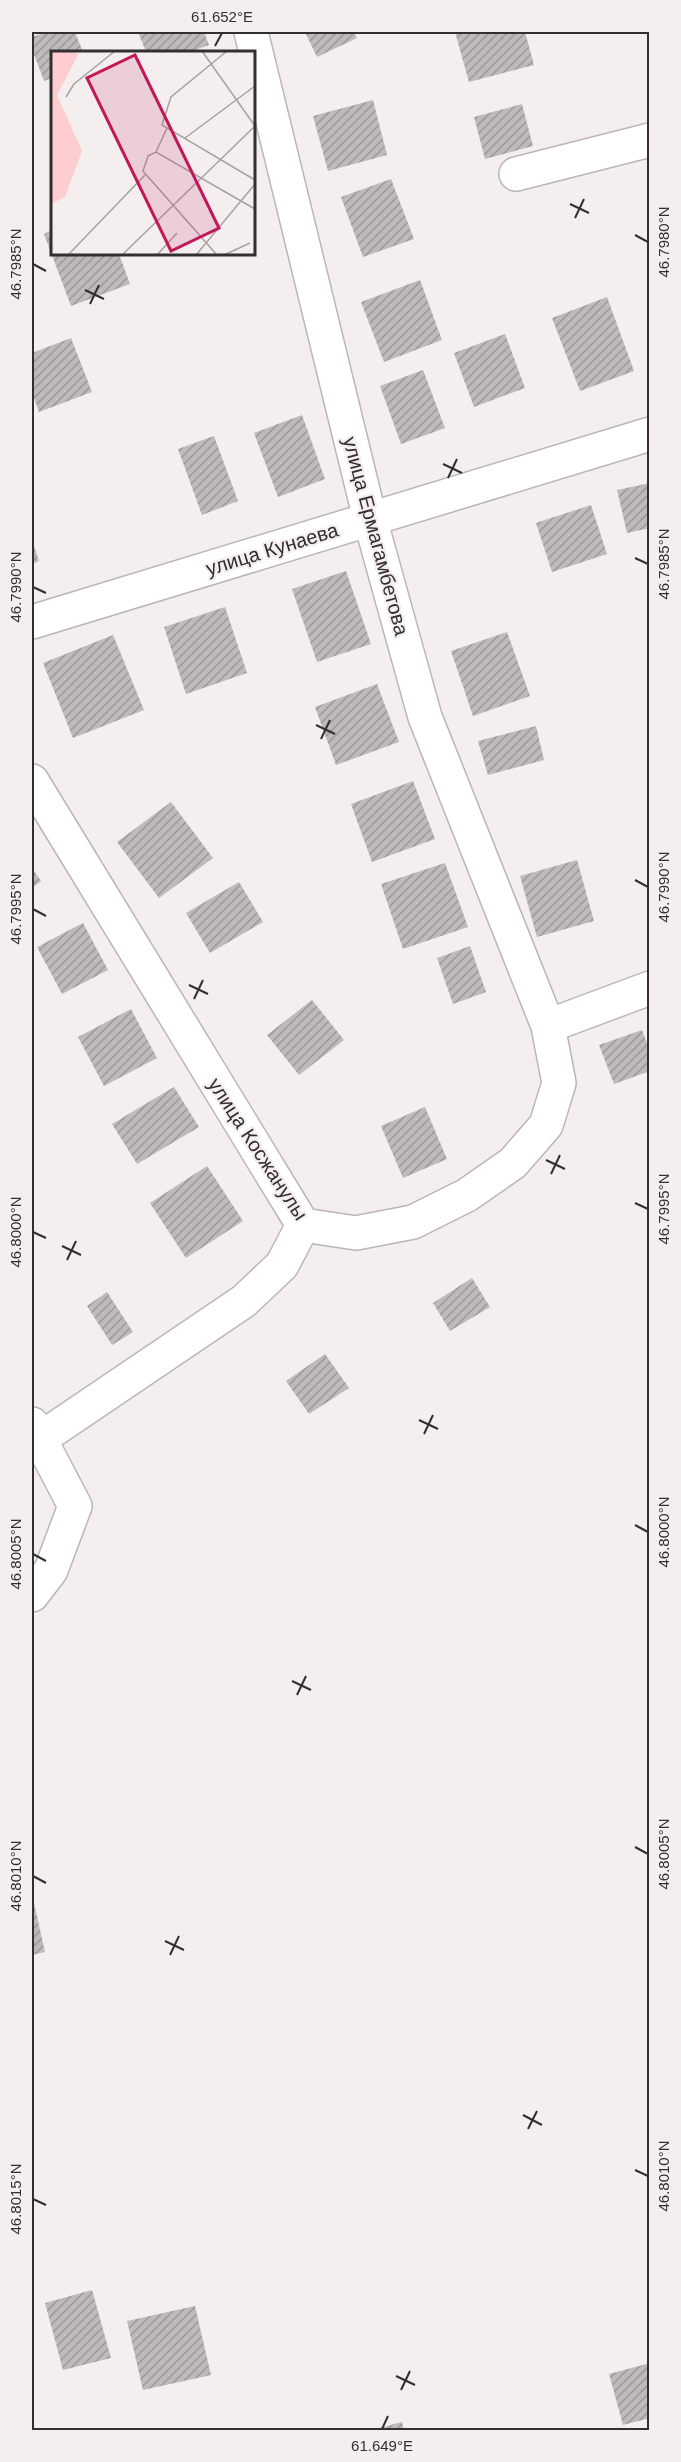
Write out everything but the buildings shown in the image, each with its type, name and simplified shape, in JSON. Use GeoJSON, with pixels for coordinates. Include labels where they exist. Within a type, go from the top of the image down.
{"type":"FeatureCollection","features":[{"type":"Feature","properties":{"kind":"street","name":"улица Ермагамбетова"},"geometry":{"type":"LineString","coordinates":[[251,32],[370,519],[424,717],[548,1026]]}},
{"type":"Feature","properties":{"kind":"street"},"geometry":{"type":"LineString","coordinates":[[516,174],[650,140]]}},
{"type":"Feature","properties":{"kind":"street","name":"улица Кунаева"},"geometry":{"type":"LineString","coordinates":[[32,622],[650,434]]}},
{"type":"Feature","properties":{"kind":"street","name":"улица Косжанулы"},"geometry":{"type":"LineString","coordinates":[[32,781],[303,1225],[356,1233],[413,1222],[467,1195],[513,1163],[546,1125],[559,1083],[548,1026]]}},
{"type":"Feature","properties":{"kind":"street"},"geometry":{"type":"LineString","coordinates":[[548,1026],[650,988]]}},
{"type":"Feature","properties":{"kind":"street"},"geometry":{"type":"LineString","coordinates":[[41,1582],[75,1506],[36,1432],[244,1301],[282,1265],[303,1225]]}}]}
